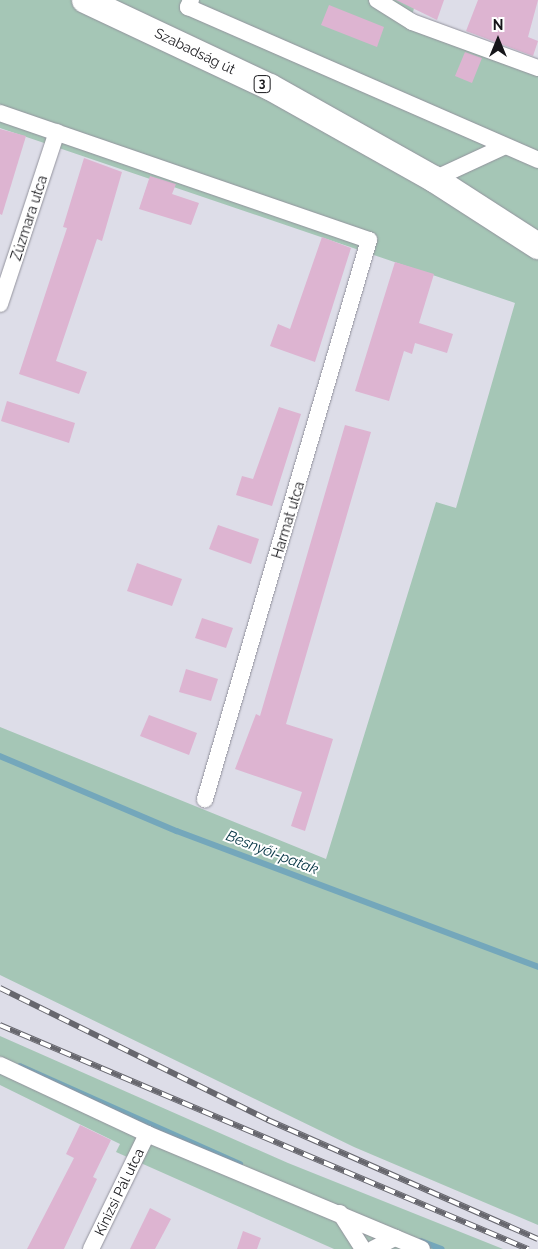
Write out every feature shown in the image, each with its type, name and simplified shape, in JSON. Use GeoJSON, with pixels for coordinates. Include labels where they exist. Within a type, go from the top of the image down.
{"type":"FeatureCollection","features":[{"type":"Feature","properties":{"kind":"main road","name":"Szabadság út"},"geometry":{"type":"LineString","coordinates":[[85,0],[270,88],[434,180],[538,246]]}},
{"type":"Feature","properties":{"kind":"street"},"geometry":{"type":"LineString","coordinates":[[377,0],[412,22],[538,68]]}},
{"type":"Feature","properties":{"kind":"street"},"geometry":{"type":"LineString","coordinates":[[189,4],[538,160]]}},
{"type":"Feature","properties":{"kind":"street"},"geometry":{"type":"LineString","coordinates":[[0,113],[57,132]]}},
{"type":"Feature","properties":{"kind":"street","name":"Harmat utca"},"geometry":{"type":"LineString","coordinates":[[57,132],[369,240],[205,799]]}},
{"type":"Feature","properties":{"kind":"street","name":"Zúzmara utca"},"geometry":{"type":"LineString","coordinates":[[0,304],[57,132]]}},
{"type":"Feature","properties":{"kind":"street"},"geometry":{"type":"LineString","coordinates":[[434,180],[505,146]]}},
{"type":"Feature","properties":{"kind":"street"},"geometry":{"type":"LineString","coordinates":[[0,1065],[147,1134],[340,1213],[422,1249]]}},
{"type":"Feature","properties":{"kind":"street","name":"Kinizsi Pál utca"},"geometry":{"type":"LineString","coordinates":[[91,1249],[147,1134]]}},
{"type":"Feature","properties":{"kind":"street"},"geometry":{"type":"LineString","coordinates":[[340,1213],[363,1249]]}},
{"type":"Feature","properties":{"kind":"street"},"geometry":{"type":"LineString","coordinates":[[373,1249],[395,1238]]}},
{"type":"Feature","properties":{"kind":"green space"},"geometry":{"type":"Polygon","coordinates":[[[0,0],[416,0],[412,16],[538,61],[538,1225],[354,1147],[0,975],[0,727],[326,859],[436,502],[456,508],[515,303],[0,128],[0,0]]]}},
{"type":"Feature","properties":{"kind":"green space"},"geometry":{"type":"Polygon","coordinates":[[[0,1036],[288,1163],[503,1249],[334,1249],[116,1152],[120,1144],[0,1085],[0,1036]]]}},
{"type":"Feature","properties":{"kind":"building"},"geometry":{"type":"Polygon","coordinates":[[[396,0],[444,0],[437,20],[396,0]]]}},
{"type":"Feature","properties":{"kind":"building"},"geometry":{"type":"Polygon","coordinates":[[[478,0],[538,0],[528,37],[538,41],[533,56],[466,31],[478,0]]]}},
{"type":"Feature","properties":{"kind":"building"},"geometry":{"type":"Polygon","coordinates":[[[329,5],[384,27],[377,47],[321,25],[329,5]]]}},
{"type":"Feature","properties":{"kind":"building"},"geometry":{"type":"Polygon","coordinates":[[[465,52],[482,58],[472,83],[455,76],[465,52]]]}},
{"type":"Feature","properties":{"kind":"building"},"geometry":{"type":"Polygon","coordinates":[[[0,129],[26,136],[2,215],[0,214],[0,129]]]}},
{"type":"Feature","properties":{"kind":"building"},"geometry":{"type":"Polygon","coordinates":[[[84,158],[122,172],[102,241],[97,239],[56,361],[87,372],[79,394],[19,374],[67,228],[63,227],[84,158]]]}},
{"type":"Feature","properties":{"kind":"building"},"geometry":{"type":"Polygon","coordinates":[[[150,176],[176,184],[172,194],[199,203],[191,225],[139,209],[150,176]]]}},
{"type":"Feature","properties":{"kind":"building"},"geometry":{"type":"Polygon","coordinates":[[[322,237],[351,248],[315,362],[270,346],[278,324],[290,329],[322,237]]]}},
{"type":"Feature","properties":{"kind":"building"},"geometry":{"type":"Polygon","coordinates":[[[395,262],[434,274],[419,323],[453,334],[447,353],[415,343],[412,354],[404,351],[389,401],[355,391],[395,262]]]}},
{"type":"Feature","properties":{"kind":"building"},"geometry":{"type":"Polygon","coordinates":[[[7,401],[75,423],[69,443],[1,421],[7,401]]]}},
{"type":"Feature","properties":{"kind":"building"},"geometry":{"type":"Polygon","coordinates":[[[279,407],[301,414],[272,506],[236,495],[242,476],[253,479],[279,407]]]}},
{"type":"Feature","properties":{"kind":"building"},"geometry":{"type":"Polygon","coordinates":[[[345,425],[371,432],[286,724],[333,739],[305,831],[291,826],[302,792],[235,769],[256,714],[260,716],[345,425]]]}},
{"type":"Feature","properties":{"kind":"building"},"geometry":{"type":"Polygon","coordinates":[[[218,525],[259,539],[251,564],[209,549],[218,525]]]}},
{"type":"Feature","properties":{"kind":"building"},"geometry":{"type":"Polygon","coordinates":[[[137,563],[182,579],[172,606],[127,591],[137,563]]]}},
{"type":"Feature","properties":{"kind":"building"},"geometry":{"type":"Polygon","coordinates":[[[202,618],[233,628],[226,648],[195,638],[202,618]]]}},
{"type":"Feature","properties":{"kind":"building"},"geometry":{"type":"Polygon","coordinates":[[[186,669],[218,679],[211,701],[179,692],[186,669]]]}},
{"type":"Feature","properties":{"kind":"building"},"geometry":{"type":"Polygon","coordinates":[[[149,715],[197,733],[189,755],[140,736],[149,715]]]}},
{"type":"Feature","properties":{"kind":"building"},"geometry":{"type":"Polygon","coordinates":[[[80,1125],[111,1140],[93,1177],[97,1179],[64,1249],[27,1249],[74,1158],[66,1154],[80,1125]]]}},
{"type":"Feature","properties":{"kind":"building"},"geometry":{"type":"Polygon","coordinates":[[[150,1208],[171,1219],[155,1249],[130,1249],[150,1208]]]}},
{"type":"Feature","properties":{"kind":"building"},"geometry":{"type":"Polygon","coordinates":[[[243,1231],[261,1238],[257,1249],[237,1249],[243,1231]]]}},
{"type":"Feature","properties":{"kind":"waterway","name":"Besnyői-patak"},"geometry":{"type":"LineString","coordinates":[[0,756],[177,831],[538,967]]}},
{"type":"Feature","properties":{"kind":"waterway"},"geometry":{"type":"LineString","coordinates":[[20,1066],[240,1164]]}},
{"type":"Feature","properties":{"kind":"waterway"},"geometry":{"type":"LineString","coordinates":[[421,1241],[442,1249]]}},
{"type":"Feature","properties":{"kind":"railway"},"geometry":{"type":"LineString","coordinates":[[0,988],[268,1120],[538,1239]]}},
{"type":"Feature","properties":{"kind":"railway"},"geometry":{"type":"LineString","coordinates":[[0,1025],[528,1249]]}}]}
